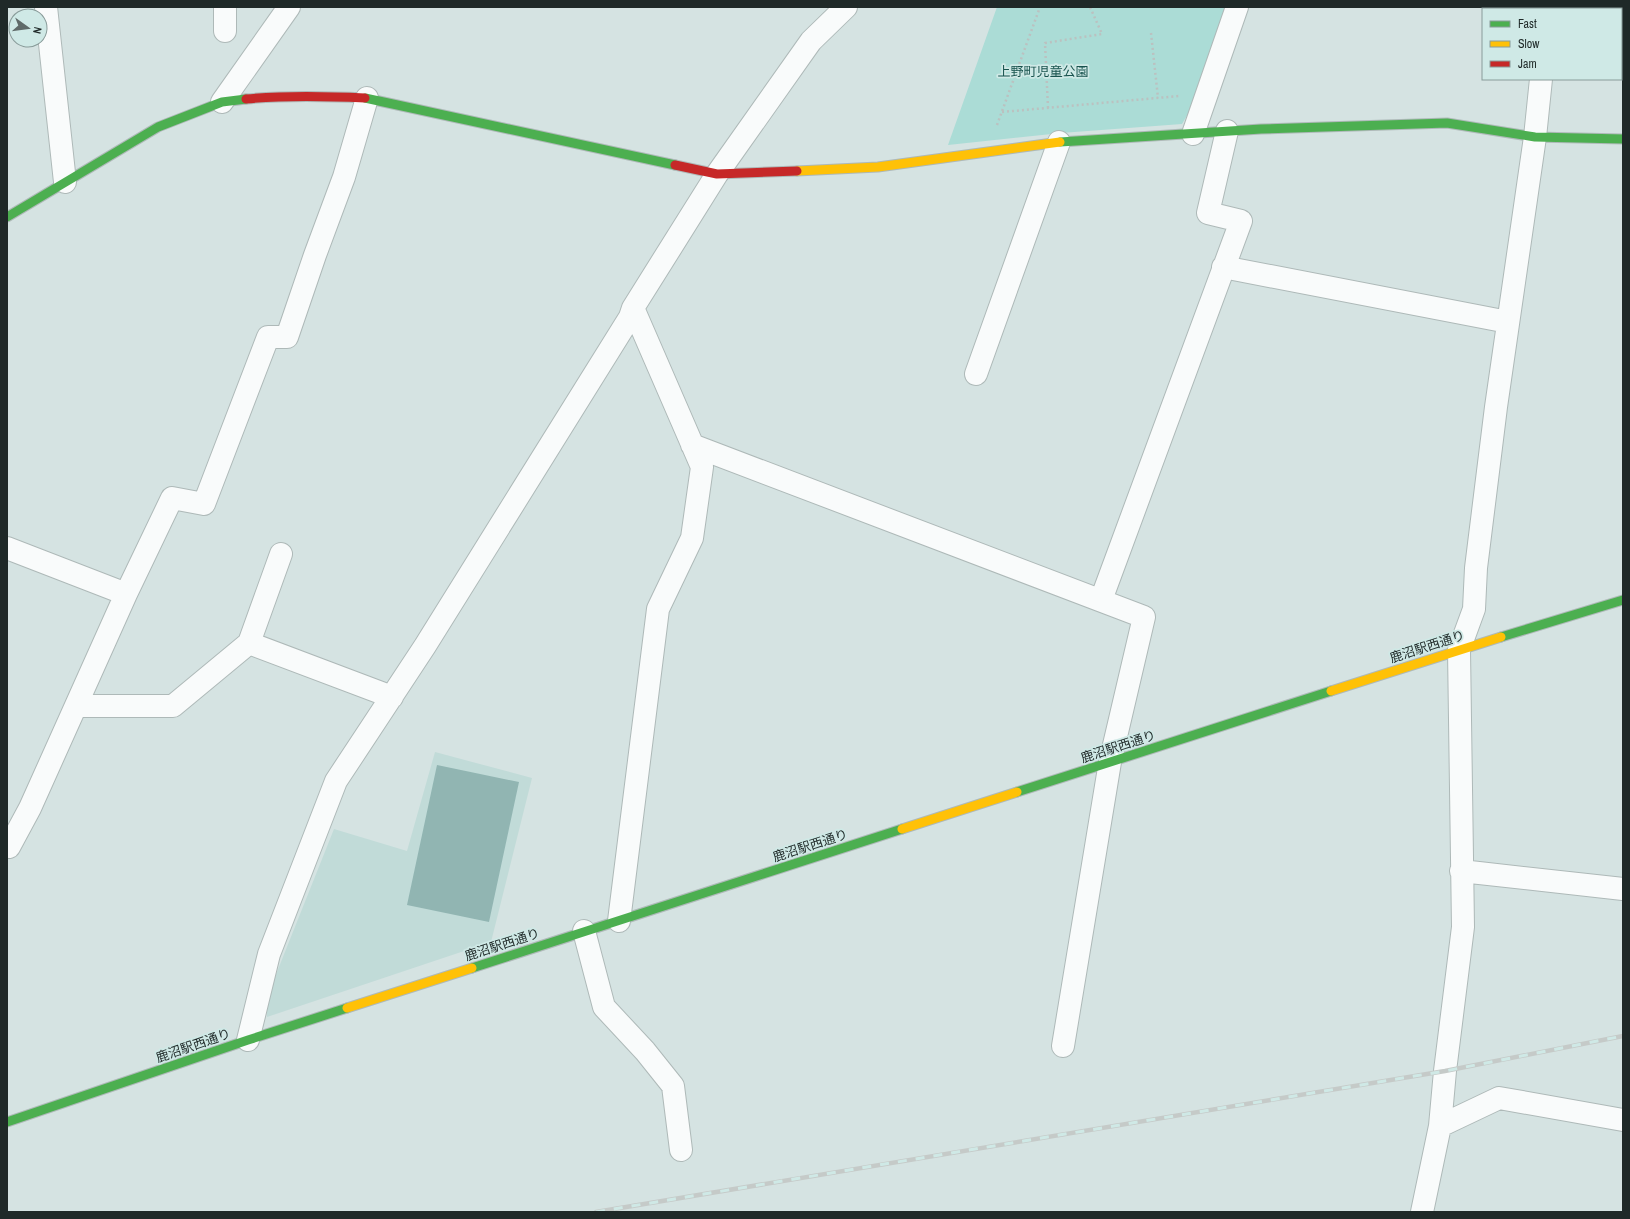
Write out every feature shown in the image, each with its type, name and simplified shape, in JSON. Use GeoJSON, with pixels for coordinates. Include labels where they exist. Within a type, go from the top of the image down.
{"type":"FeatureCollection","features":[{"type":"Feature","properties":{"kind":"street"},"geometry":{"type":"LineString","coordinates":[[46,7],[65,182]]}},
{"type":"Feature","properties":{"kind":"street"},"geometry":{"type":"LineString","coordinates":[[225,7],[225,32]]}},
{"type":"Feature","properties":{"kind":"street"},"geometry":{"type":"LineString","coordinates":[[222,102],[289,7]]}},
{"type":"Feature","properties":{"kind":"street"},"geometry":{"type":"LineString","coordinates":[[248,1040],[269,954],[336,781],[425,646],[630,317],[633,308],[717,174],[811,41],[846,7]]}},
{"type":"Feature","properties":{"kind":"street"},"geometry":{"type":"LineString","coordinates":[[1193,134],[1237,7]]}},
{"type":"Feature","properties":{"kind":"street"},"geometry":{"type":"LineString","coordinates":[[1422,1212],[1440,1126],[1462,927],[1459,650],[1474,609],[1477,561],[1508,322],[1535,137],[1541,80]]}},
{"type":"Feature","properties":{"kind":"street"},"geometry":{"type":"LineString","coordinates":[[7,217],[158,128],[222,102],[276,96],[306,95],[367,98],[717,174],[878,167],[1059,142],[1227,132],[1447,123],[1535,137],[1623,139]]}},
{"type":"Feature","properties":{"kind":"street"},"geometry":{"type":"LineString","coordinates":[[7,846],[8,847],[30,808],[126,594],[172,498],[204,504],[268,337],[287,336],[344,176],[367,98]]}},
{"type":"Feature","properties":{"kind":"street"},"geometry":{"type":"LineString","coordinates":[[1101,600],[1241,221],[1208,213],[1227,132]]}},
{"type":"Feature","properties":{"kind":"street"},"geometry":{"type":"LineString","coordinates":[[976,374],[1059,142]]}},
{"type":"Feature","properties":{"kind":"street"},"geometry":{"type":"LineString","coordinates":[[1223,267],[1508,322]]}},
{"type":"Feature","properties":{"kind":"street"},"geometry":{"type":"LineString","coordinates":[[619,920],[658,609],[692,538],[702,467],[633,308]]}},
{"type":"Feature","properties":{"kind":"street"},"geometry":{"type":"LineString","coordinates":[[692,444],[1144,617],[1110,762],[1063,1046]]}},
{"type":"Feature","properties":{"kind":"street"},"geometry":{"type":"LineString","coordinates":[[7,548],[126,594]]}},
{"type":"Feature","properties":{"kind":"street"},"geometry":{"type":"LineString","coordinates":[[76,706],[173,706],[249,643],[281,554]]}},
{"type":"Feature","properties":{"kind":"street","name":"鹿沼駅西通り"},"geometry":{"type":"LineString","coordinates":[[7,1122],[248,1040],[584,931],[1459,650],[1623,600]]}},
{"type":"Feature","properties":{"kind":"street"},"geometry":{"type":"LineString","coordinates":[[249,643],[392,697]]}},
{"type":"Feature","properties":{"kind":"street"},"geometry":{"type":"LineString","coordinates":[[1461,871],[1623,889]]}},
{"type":"Feature","properties":{"kind":"street"},"geometry":{"type":"LineString","coordinates":[[584,931],[604,1006],[645,1051],[673,1086],[681,1150]]}},
{"type":"Feature","properties":{"kind":"street"},"geometry":{"type":"LineString","coordinates":[[1440,1126],[1499,1098],[1623,1120]]}},
{"type":"Feature","properties":{"kind":"path"},"geometry":{"type":"LineString","coordinates":[[988,151],[1040,7]]}},
{"type":"Feature","properties":{"kind":"path"},"geometry":{"type":"LineString","coordinates":[[1048,108],[1045,43],[1102,34],[1090,7]]}},
{"type":"Feature","properties":{"kind":"path"},"geometry":{"type":"LineString","coordinates":[[1151,33],[1158,98]]}},
{"type":"Feature","properties":{"kind":"path"},"geometry":{"type":"LineString","coordinates":[[1002,112],[1178,97],[1181,89]]}},
{"type":"Feature","properties":{"kind":"shaded area"},"geometry":{"type":"Polygon","coordinates":[[[435,752],[532,778],[491,942],[267,1017],[267,997],[334,829],[407,851],[435,752]]]}},
{"type":"Feature","properties":{"kind":"green space","name":"上野町児童公園"},"geometry":{"type":"Polygon","coordinates":[[[997,7],[1227,7],[1196,100],[1182,124],[1061,133],[948,145],[997,7]]]}},
{"type":"Feature","properties":{"kind":"building"},"geometry":{"type":"Polygon","coordinates":[[[437,765],[519,782],[489,922],[407,905],[437,765]]]}},
{"type":"Feature","properties":{"kind":"railway"},"geometry":{"type":"LineString","coordinates":[[596,1212],[1445,1071],[1623,1036]]}},
{"type":"Feature","properties":{"kind":"traffic: fast"},"geometry":{"type":"LineString","coordinates":[[365,98],[675,165]]}},
{"type":"Feature","properties":{"kind":"traffic: fast"},"geometry":{"type":"LineString","coordinates":[[7,217],[158,127],[222,102],[246,99]]}},
{"type":"Feature","properties":{"kind":"traffic: fast"},"geometry":{"type":"LineString","coordinates":[[1060,142],[1261,129],[1447,123],[1535,137],[1623,139]]}},
{"type":"Feature","properties":{"kind":"traffic: fast"},"geometry":{"type":"LineString","coordinates":[[1501,637],[1623,600]]}},
{"type":"Feature","properties":{"kind":"traffic: fast"},"geometry":{"type":"LineString","coordinates":[[1017,792],[1331,691]]}},
{"type":"Feature","properties":{"kind":"traffic: fast"},"geometry":{"type":"LineString","coordinates":[[472,968],[902,829]]}},
{"type":"Feature","properties":{"kind":"traffic: fast"},"geometry":{"type":"LineString","coordinates":[[7,1122],[347,1008]]}},
{"type":"Feature","properties":{"kind":"traffic: slow"},"geometry":{"type":"LineString","coordinates":[[797,171],[878,167],[1060,142]]}},
{"type":"Feature","properties":{"kind":"traffic: slow"},"geometry":{"type":"LineString","coordinates":[[1331,691],[1501,637]]}},
{"type":"Feature","properties":{"kind":"traffic: slow"},"geometry":{"type":"LineString","coordinates":[[902,829],[1017,792]]}},
{"type":"Feature","properties":{"kind":"traffic: slow"},"geometry":{"type":"LineString","coordinates":[[347,1008],[472,968]]}},
{"type":"Feature","properties":{"kind":"traffic: jam"},"geometry":{"type":"LineString","coordinates":[[246,99],[306,96],[365,98]]}},
{"type":"Feature","properties":{"kind":"traffic: jam"},"geometry":{"type":"LineString","coordinates":[[675,165],[717,174],[797,171]]}}]}
